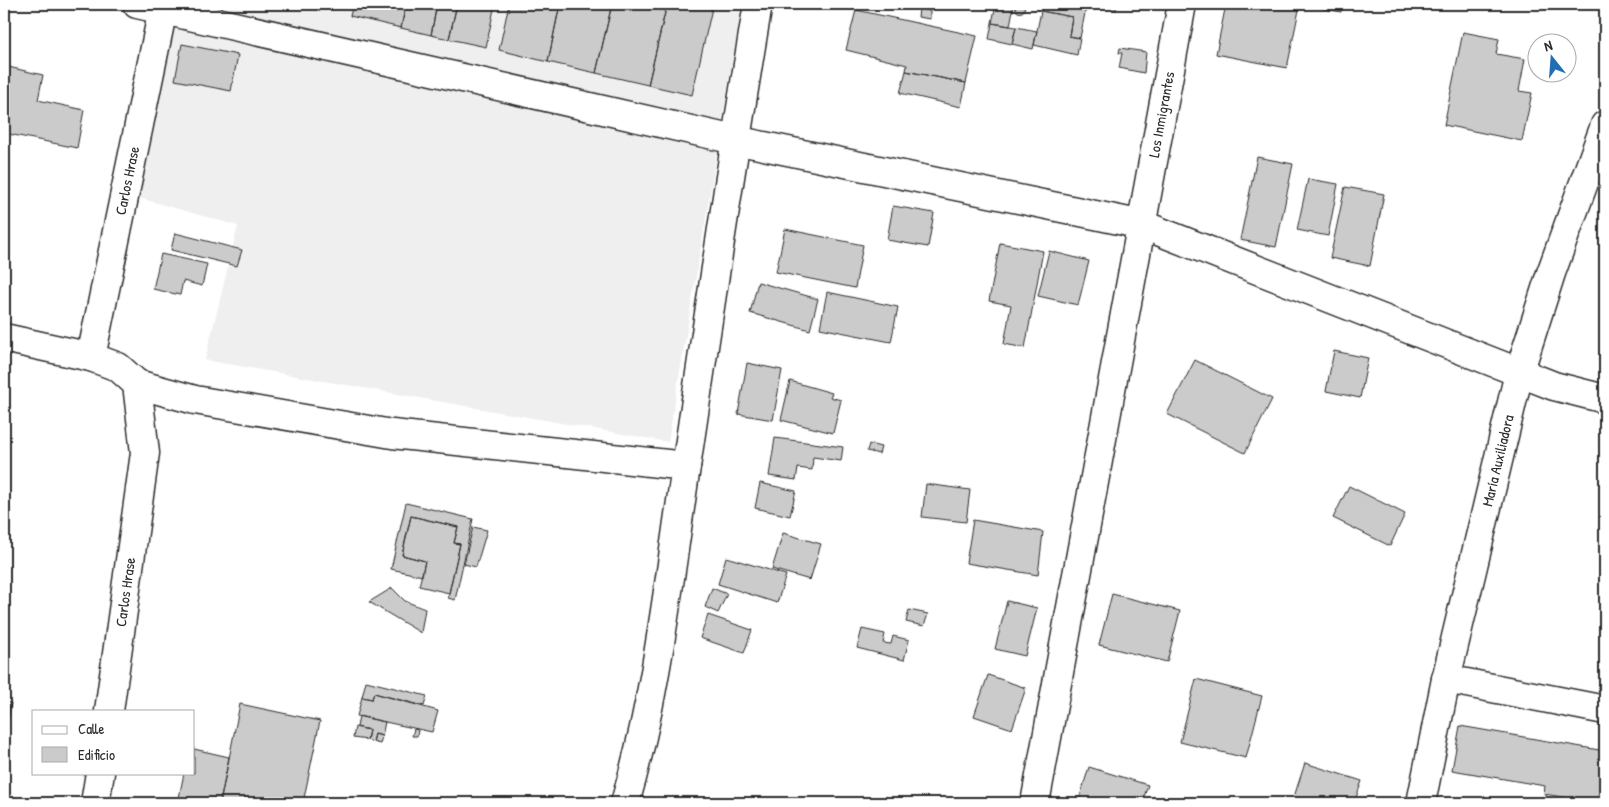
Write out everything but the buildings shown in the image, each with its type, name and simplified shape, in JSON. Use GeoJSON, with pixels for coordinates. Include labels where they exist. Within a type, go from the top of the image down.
{"type":"FeatureCollection","features":[{"type":"Feature","properties":{"kind":"street"},"geometry":{"type":"LineString","coordinates":[[625,803],[633,775],[661,640],[735,140],[758,4]]}},
{"type":"Feature","properties":{"kind":"street","name":"Los Inmigrantes"},"geometry":{"type":"LineString","coordinates":[[1035,803],[1143,225],[1182,4]]}},
{"type":"Feature","properties":{"kind":"street"},"geometry":{"type":"LineString","coordinates":[[154,6],[735,140],[1143,225],[1519,373],[1554,386],[1605,399]]}},
{"type":"Feature","properties":{"kind":"street","name":"Carlos Hrase"},"geometry":{"type":"LineString","coordinates":[[91,357],[154,6]]}},
{"type":"Feature","properties":{"kind":"street","name":"María Auxiliadora"},"geometry":{"type":"LineString","coordinates":[[1420,803],[1446,679],[1519,373],[1551,273],[1605,125]]}},
{"type":"Feature","properties":{"kind":"street"},"geometry":{"type":"LineString","coordinates":[[4,338],[91,357],[118,367],[137,384],[195,400],[392,434],[686,466]]}},
{"type":"Feature","properties":{"kind":"street","name":"Carlos Hrase"},"geometry":{"type":"LineString","coordinates":[[108,710],[145,453],[137,384]]}},
{"type":"Feature","properties":{"kind":"street"},"geometry":{"type":"LineString","coordinates":[[1446,679],[1605,710]]}},
{"type":"Feature","properties":{"kind":"street"},"geometry":{"type":"LineString","coordinates":[[95,803],[100,774]]}},
{"type":"Feature","properties":{"kind":"shaded area"},"geometry":{"type":"Polygon","coordinates":[[[172,4],[742,4],[668,442],[205,360],[238,226],[129,195],[172,4]]]}}]}
